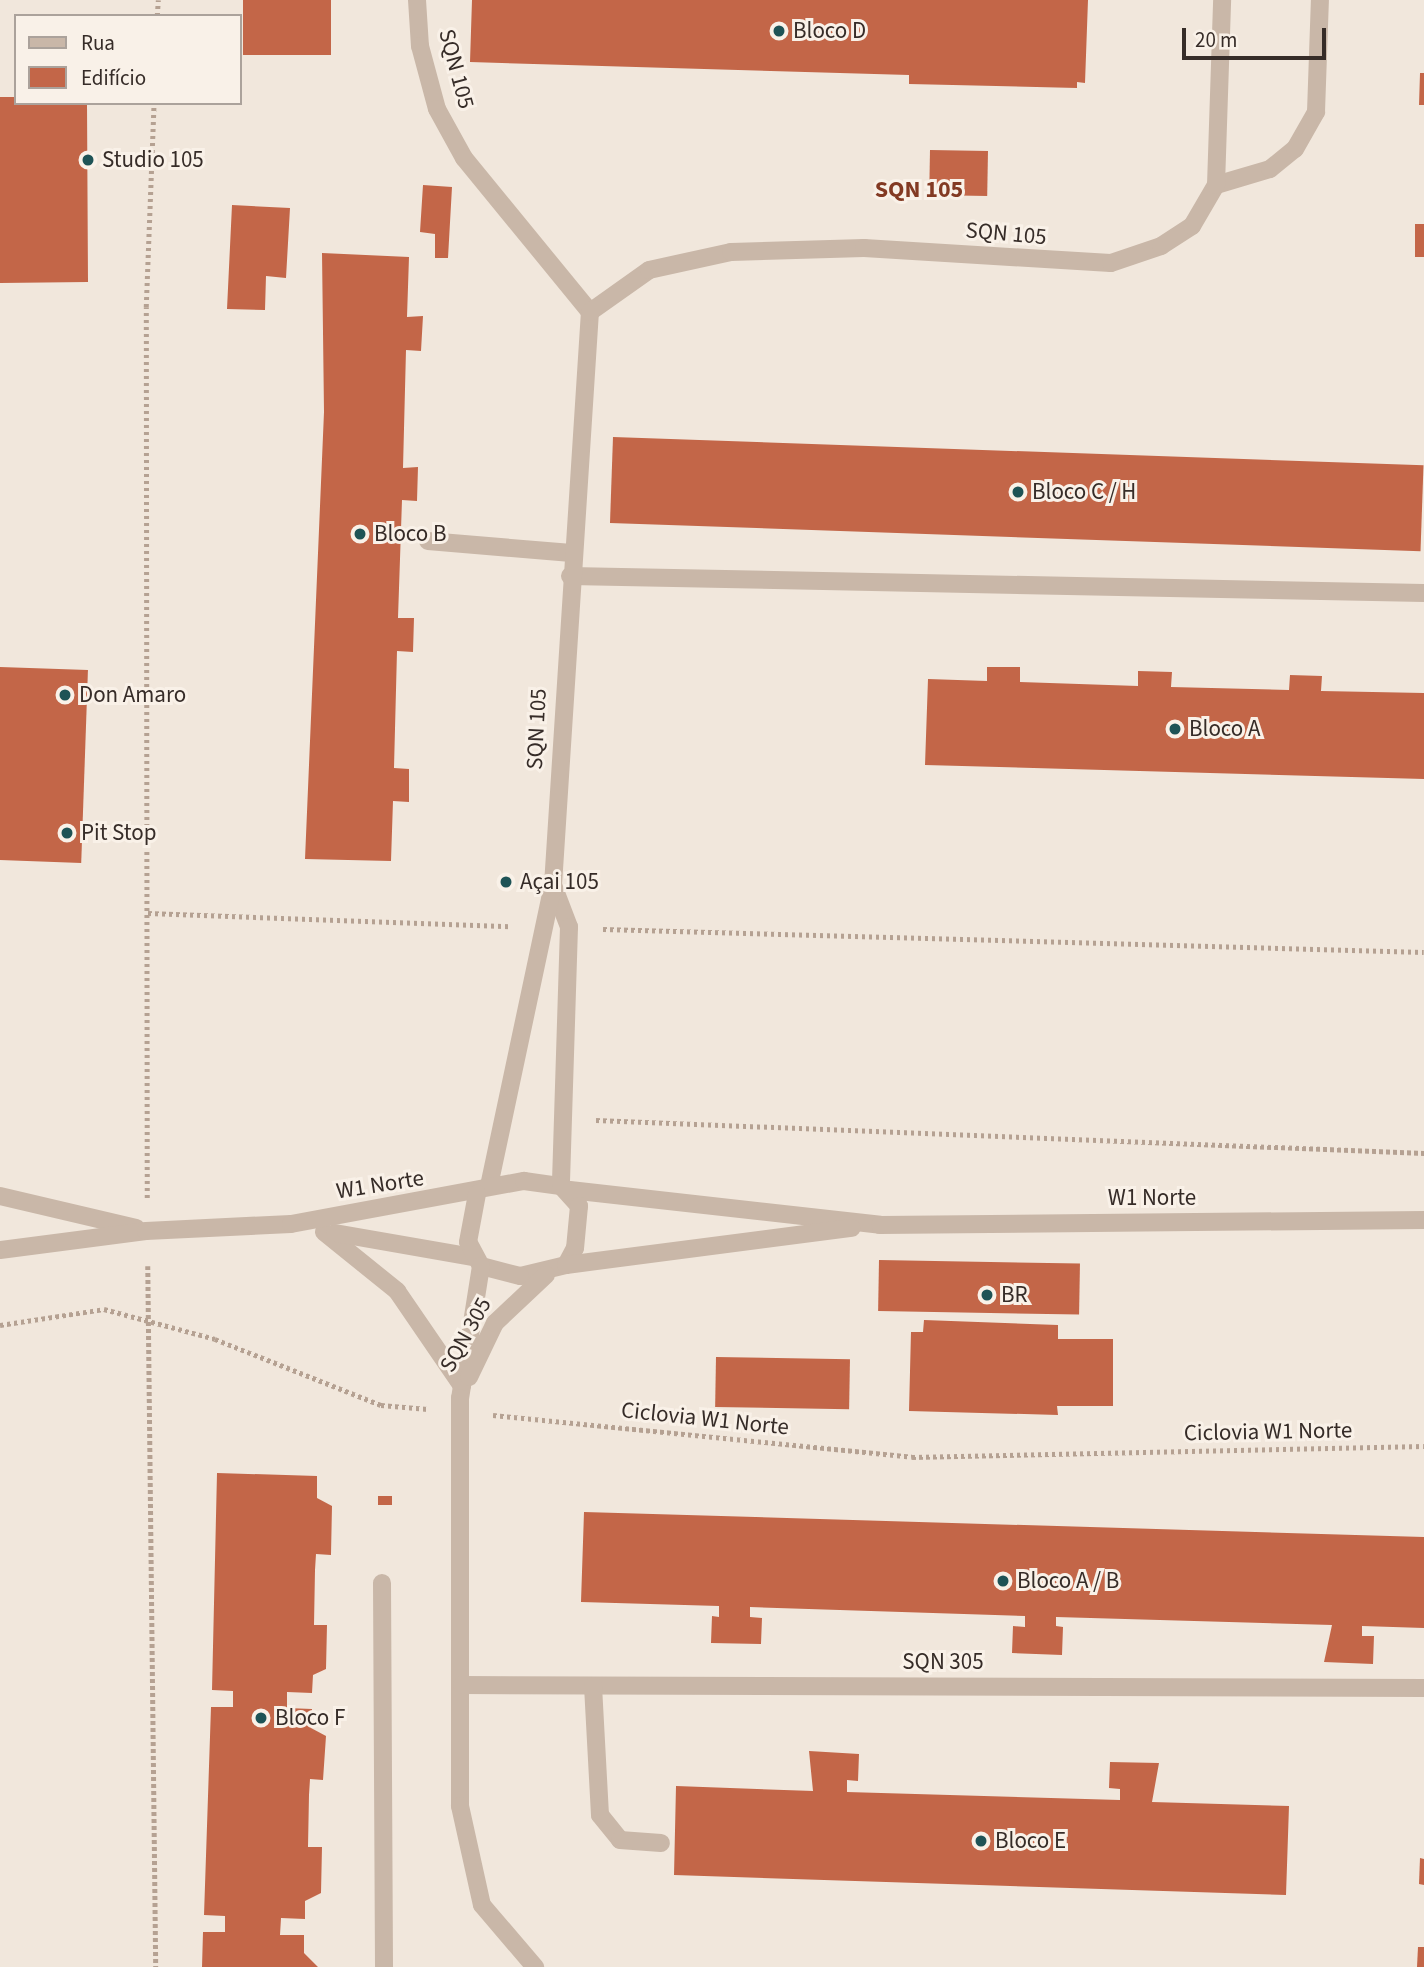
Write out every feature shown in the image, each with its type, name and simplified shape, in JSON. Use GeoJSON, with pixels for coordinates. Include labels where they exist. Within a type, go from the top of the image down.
{"type":"FeatureCollection","features":[{"type":"Feature","properties":{"kind":"street","name":"SQN 105"},"geometry":{"type":"LineString","coordinates":[[416,0],[420,46],[437,109],[464,158],[590,312],[571,553],[553,885],[539,927],[483,1190]]}},
{"type":"Feature","properties":{"kind":"street","name":"SQN 105"},"geometry":{"type":"LineString","coordinates":[[590,312],[649,270],[731,252],[864,248],[1111,263],[1192,226],[1216,185],[1222,0]]}},
{"type":"Feature","properties":{"kind":"street"},"geometry":{"type":"LineString","coordinates":[[1216,185],[1270,169],[1295,149],[1316,112],[1320,0]]}},
{"type":"Feature","properties":{"kind":"street"},"geometry":{"type":"LineString","coordinates":[[428,541],[571,553]]}},
{"type":"Feature","properties":{"kind":"street"},"geometry":{"type":"LineString","coordinates":[[570,576],[1424,593]]}},
{"type":"Feature","properties":{"kind":"street","name":"SQN 105"},"geometry":{"type":"LineString","coordinates":[[553,885],[569,927],[566,1188]]}},
{"type":"Feature","properties":{"kind":"street"},"geometry":{"type":"LineString","coordinates":[[566,1188],[579,1206],[578,1229],[566,1265],[546,1275],[476,1261],[469,1227],[483,1190],[566,1188]]}},
{"type":"Feature","properties":{"kind":"street","name":"W1 Norte"},"geometry":{"type":"LineString","coordinates":[[566,1188],[880,1225]]}},
{"type":"Feature","properties":{"kind":"street","name":"W1 Norte"},"geometry":{"type":"LineString","coordinates":[[0,1250],[146,1231],[291,1224],[483,1190]]}},
{"type":"Feature","properties":{"kind":"street","name":"W1 Norte"},"geometry":{"type":"LineString","coordinates":[[0,1196],[146,1231]]}},
{"type":"Feature","properties":{"kind":"street","name":"W1 Norte"},"geometry":{"type":"LineString","coordinates":[[566,1265],[880,1225],[1424,1220]]}},
{"type":"Feature","properties":{"kind":"street","name":"W1 Norte"},"geometry":{"type":"LineString","coordinates":[[291,1224],[476,1261]]}},
{"type":"Feature","properties":{"kind":"street"},"geometry":{"type":"LineString","coordinates":[[324,1231],[397,1291],[461,1389]]}},
{"type":"Feature","properties":{"kind":"street","name":"SQN 305"},"geometry":{"type":"LineString","coordinates":[[476,1261],[461,1389],[460,1806],[482,1905],[536,1967]]}},
{"type":"Feature","properties":{"kind":"street","name":"SQN 305"},"geometry":{"type":"LineString","coordinates":[[461,1389],[495,1323],[546,1275]]}},
{"type":"Feature","properties":{"kind":"street"},"geometry":{"type":"LineString","coordinates":[[382,1583],[384,1967]]}},
{"type":"Feature","properties":{"kind":"street","name":"SQN 305"},"geometry":{"type":"LineString","coordinates":[[462,1685],[1424,1688]]}},
{"type":"Feature","properties":{"kind":"street"},"geometry":{"type":"LineString","coordinates":[[593,1686],[600,1815],[620,1840],[661,1843]]}},
{"type":"Feature","properties":{"kind":"path"},"geometry":{"type":"LineString","coordinates":[[154,105],[146,307],[146,1231],[156,1967]]}},
{"type":"Feature","properties":{"kind":"path"},"geometry":{"type":"LineString","coordinates":[[148,913],[539,927]]}},
{"type":"Feature","properties":{"kind":"path"},"geometry":{"type":"LineString","coordinates":[[569,927],[1424,952]]}},
{"type":"Feature","properties":{"kind":"path"},"geometry":{"type":"LineString","coordinates":[[589,1112],[593,1120],[1424,1153]]}},
{"type":"Feature","properties":{"kind":"path","name":"Ciclovia W1 Norte"},"geometry":{"type":"LineString","coordinates":[[0,1325],[104,1309],[149,1320],[381,1405],[912,1457],[1424,1446]]}},
{"type":"Feature","properties":{"kind":"building"},"geometry":{"type":"Polygon","coordinates":[[[243,0],[331,0],[331,55],[243,55],[243,0]]]}},
{"type":"Feature","properties":{"kind":"building","name":"Bloco D"},"geometry":{"type":"Polygon","coordinates":[[[472,0],[1088,0],[1085,83],[1077,82],[1077,88],[909,84],[909,75],[470,62],[472,0]]]}},
{"type":"Feature","properties":{"kind":"building"},"geometry":{"type":"Polygon","coordinates":[[[1420,73],[1424,73],[1424,105],[1419,105],[1420,73]]]}},
{"type":"Feature","properties":{"kind":"building"},"geometry":{"type":"Polygon","coordinates":[[[0,97],[14,97],[14,105],[87,105],[88,282],[0,283],[0,97]]]}},
{"type":"Feature","properties":{"kind":"building"},"geometry":{"type":"Polygon","coordinates":[[[930,150],[988,151],[987,196],[929,195],[930,150]]]}},
{"type":"Feature","properties":{"kind":"building"},"geometry":{"type":"Polygon","coordinates":[[[423,185],[452,187],[448,258],[435,258],[435,234],[420,232],[423,185]]]}},
{"type":"Feature","properties":{"kind":"building"},"geometry":{"type":"Polygon","coordinates":[[[232,205],[290,208],[286,278],[266,276],[265,310],[227,309],[232,205]]]}},
{"type":"Feature","properties":{"kind":"building"},"geometry":{"type":"Polygon","coordinates":[[[1415,224],[1424,224],[1424,257],[1415,257],[1415,224]]]}},
{"type":"Feature","properties":{"kind":"building","name":"Bloco B"},"geometry":{"type":"Polygon","coordinates":[[[322,253],[409,257],[407,317],[423,316],[421,351],[406,350],[403,468],[418,467],[417,501],[402,500],[398,618],[414,618],[413,652],[397,651],[394,768],[409,769],[409,802],[393,801],[391,861],[305,859],[324,412],[322,253]]]}},
{"type":"Feature","properties":{"kind":"building","name":"Bloco C / H"},"geometry":{"type":"Polygon","coordinates":[[[613,437],[1424,465],[1421,551],[610,523],[613,437]]]}},
{"type":"Feature","properties":{"kind":"building"},"geometry":{"type":"Polygon","coordinates":[[[0,667],[88,670],[81,863],[0,860],[0,667]]]}},
{"type":"Feature","properties":{"kind":"building","name":"Bloco A"},"geometry":{"type":"Polygon","coordinates":[[[987,667],[1020,667],[1020,682],[1138,686],[1138,671],[1172,672],[1171,687],[1289,690],[1290,675],[1322,676],[1321,691],[1424,693],[1424,779],[925,765],[928,679],[987,681],[987,667]]]}},
{"type":"Feature","properties":{"kind":"building"},"geometry":{"type":"Polygon","coordinates":[[[879,1260],[1080,1264],[1079,1315],[878,1311],[879,1260]]]}},
{"type":"Feature","properties":{"kind":"building"},"geometry":{"type":"Polygon","coordinates":[[[924,1320],[1058,1325],[1058,1339],[1113,1339],[1113,1406],[1057,1406],[1058,1415],[909,1411],[911,1332],[923,1332],[924,1320]]]}},
{"type":"Feature","properties":{"kind":"building"},"geometry":{"type":"Polygon","coordinates":[[[716,1357],[850,1359],[849,1409],[715,1407],[716,1357]]]}},
{"type":"Feature","properties":{"kind":"building","name":"Bloco F"},"geometry":{"type":"Polygon","coordinates":[[[217,1473],[317,1476],[317,1498],[332,1506],[331,1555],[316,1554],[315,1570],[314,1625],[327,1625],[326,1669],[313,1675],[312,1693],[287,1692],[287,1708],[312,1709],[311,1728],[326,1736],[323,1780],[310,1779],[309,1795],[308,1847],[322,1847],[321,1893],[305,1901],[305,1919],[281,1918],[280,1935],[304,1935],[304,1953],[318,1967],[202,1967],[203,1932],[225,1932],[225,1916],[204,1915],[211,1707],[233,1707],[233,1691],[212,1690],[217,1473]]]}},
{"type":"Feature","properties":{"kind":"building"},"geometry":{"type":"Polygon","coordinates":[[[378,1496],[392,1496],[392,1505],[378,1505],[378,1496]]]}},
{"type":"Feature","properties":{"kind":"building","name":"Bloco A / B"},"geometry":{"type":"Polygon","coordinates":[[[584,1512],[1424,1537],[1424,1628],[1362,1626],[1362,1636],[1374,1636],[1373,1664],[1324,1662],[1332,1625],[1056,1617],[1056,1626],[1063,1627],[1062,1655],[1012,1653],[1013,1626],[1025,1627],[1025,1616],[750,1607],[750,1617],[762,1618],[761,1644],[711,1643],[712,1616],[719,1617],[719,1606],[581,1602],[584,1512]]]}},
{"type":"Feature","properties":{"kind":"building","name":"Bloco E"},"geometry":{"type":"Polygon","coordinates":[[[809,1751],[859,1754],[858,1781],[847,1780],[847,1792],[1120,1800],[1120,1789],[1109,1788],[1110,1762],[1159,1763],[1152,1802],[1289,1806],[1286,1895],[674,1875],[676,1786],[813,1791],[809,1751]]]}},
{"type":"Feature","properties":{"kind":"building"},"geometry":{"type":"Polygon","coordinates":[[[1420,1858],[1424,1859],[1424,1885],[1419,1884],[1420,1858]]]}},
{"type":"Feature","properties":{"kind":"building"},"geometry":{"type":"Polygon","coordinates":[[[1418,1947],[1424,1947],[1424,1967],[1417,1967],[1418,1947]]]}},
{"type":"Feature","properties":{"kind":"place","name":"Bloco D"},"geometry":{"type":"Point","coordinates":[779,31]}},
{"type":"Feature","properties":{"kind":"place","name":"Studio 105"},"geometry":{"type":"Point","coordinates":[88,160]}},
{"type":"Feature","properties":{"kind":"place","name":"Bloco C / H"},"geometry":{"type":"Point","coordinates":[1018,492]}},
{"type":"Feature","properties":{"kind":"place","name":"Bloco B"},"geometry":{"type":"Point","coordinates":[360,534]}},
{"type":"Feature","properties":{"kind":"place","name":"Don Amaro"},"geometry":{"type":"Point","coordinates":[65,695]}},
{"type":"Feature","properties":{"kind":"place","name":"Bloco A"},"geometry":{"type":"Point","coordinates":[1175,729]}},
{"type":"Feature","properties":{"kind":"place","name":"Pit Stop"},"geometry":{"type":"Point","coordinates":[67,833]}},
{"type":"Feature","properties":{"kind":"place","name":"Açai 105"},"geometry":{"type":"Point","coordinates":[506,882]}},
{"type":"Feature","properties":{"kind":"place","name":"BR"},"geometry":{"type":"Point","coordinates":[987,1295]}},
{"type":"Feature","properties":{"kind":"place","name":"Bloco A / B"},"geometry":{"type":"Point","coordinates":[1003,1581]}},
{"type":"Feature","properties":{"kind":"place","name":"Bloco F"},"geometry":{"type":"Point","coordinates":[261,1718]}},
{"type":"Feature","properties":{"kind":"place","name":"Bloco E"},"geometry":{"type":"Point","coordinates":[981,1841]}},
{"type":"Feature","properties":{"kind":"district","name":"SQN 105"},"geometry":{"type":"Point","coordinates":[919,190]}}]}
